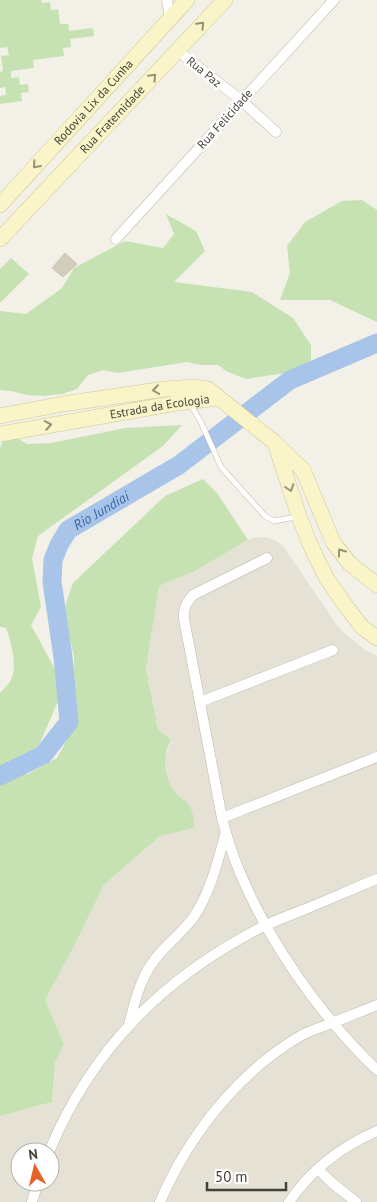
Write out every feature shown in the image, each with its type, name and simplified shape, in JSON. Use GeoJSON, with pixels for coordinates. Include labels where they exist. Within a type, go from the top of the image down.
{"type":"FeatureCollection","features":[{"type":"Feature","properties":{"kind":"street"},"geometry":{"type":"LineString","coordinates":[[167,0],[166,23],[178,51]]}},
{"type":"Feature","properties":{"kind":"street","name":"Rodovia Lix da Cunha"},"geometry":{"type":"LineString","coordinates":[[0,205],[188,0]]}},
{"type":"Feature","properties":{"kind":"street","name":"Rua Fraternidade"},"geometry":{"type":"LineString","coordinates":[[0,240],[225,0]]}},
{"type":"Feature","properties":{"kind":"street","name":"Rua Felicidade"},"geometry":{"type":"LineString","coordinates":[[116,239],[334,0]]}},
{"type":"Feature","properties":{"kind":"street"},"geometry":{"type":"LineString","coordinates":[[151,39],[178,51]]}},
{"type":"Feature","properties":{"kind":"street","name":"Rua Paz"},"geometry":{"type":"LineString","coordinates":[[178,51],[242,101],[276,132]]}},
{"type":"Feature","properties":{"kind":"street","name":"Estrada da Ecologia"},"geometry":{"type":"LineString","coordinates":[[0,416],[63,404],[165,389],[193,387],[208,389],[218,398]]}},
{"type":"Feature","properties":{"kind":"street"},"geometry":{"type":"LineString","coordinates":[[218,398],[274,442],[303,470],[333,542],[350,564],[377,585]]}},
{"type":"Feature","properties":{"kind":"street","name":"Estrada da Ecologia"},"geometry":{"type":"LineString","coordinates":[[0,434],[218,398]]}},
{"type":"Feature","properties":{"kind":"street"},"geometry":{"type":"LineString","coordinates":[[274,442],[309,542],[327,579],[362,627],[377,638]]}},
{"type":"Feature","properties":{"kind":"street"},"geometry":{"type":"LineString","coordinates":[[267,558],[198,592],[186,605],[183,614],[222,818],[233,858],[242,880],[296,976],[332,1023],[377,1070]]}},
{"type":"Feature","properties":{"kind":"street"},"geometry":{"type":"LineString","coordinates":[[200,702],[333,650]]}},
{"type":"Feature","properties":{"kind":"street"},"geometry":{"type":"LineString","coordinates":[[222,818],[377,757]]}},
{"type":"Feature","properties":{"kind":"street"},"geometry":{"type":"LineString","coordinates":[[129,1025],[134,1004],[146,971],[160,952],[178,936],[193,918],[204,899],[212,881],[226,834]]}},
{"type":"Feature","properties":{"kind":"street"},"geometry":{"type":"LineString","coordinates":[[53,1142],[76,1097],[102,1057],[129,1025],[188,972],[228,946],[266,925],[377,879]]}},
{"type":"Feature","properties":{"kind":"street"},"geometry":{"type":"LineString","coordinates":[[160,1202],[186,1151],[212,1114],[251,1073],[303,1034],[377,1005]]}},
{"type":"Feature","properties":{"kind":"street"},"geometry":{"type":"LineString","coordinates":[[289,1202],[318,1169],[340,1150],[352,1142],[377,1131]]}},
{"type":"Feature","properties":{"kind":"street"},"geometry":{"type":"LineString","coordinates":[[318,1169],[356,1202]]}},
{"type":"Feature","properties":{"kind":"lane"},"geometry":{"type":"LineString","coordinates":[[180,388],[201,422],[222,467],[265,516],[274,521],[299,516]]}},
{"type":"Feature","properties":{"kind":"shaded area"},"geometry":{"type":"Polygon","coordinates":[[[264,537],[275,540],[284,547],[336,624],[364,649],[377,656],[377,1202],[0,1202],[0,1116],[52,1102],[55,1062],[64,1044],[45,1000],[104,885],[160,836],[189,804],[175,793],[167,778],[165,759],[171,740],[158,729],[146,669],[159,586],[193,572],[248,540],[264,537]]]}},
{"type":"Feature","properties":{"kind":"green space"},"geometry":{"type":"Polygon","coordinates":[[[0,0],[41,0],[42,3],[50,2],[51,10],[58,9],[60,24],[68,24],[69,31],[93,28],[94,36],[70,39],[71,47],[63,48],[64,56],[33,60],[34,68],[11,71],[11,78],[19,77],[20,85],[28,84],[29,92],[21,93],[22,101],[0,104],[0,96],[6,95],[5,87],[0,88],[0,72],[3,71],[1,56],[9,55],[7,47],[0,48],[0,0]]]}},
{"type":"Feature","properties":{"kind":"green space"},"geometry":{"type":"Polygon","coordinates":[[[362,200],[377,210],[377,322],[330,300],[280,300],[290,273],[287,246],[305,222],[342,201],[362,200]]]}},
{"type":"Feature","properties":{"kind":"green space"},"geometry":{"type":"Polygon","coordinates":[[[166,214],[196,231],[205,251],[174,282],[252,292],[293,318],[311,345],[311,360],[291,372],[246,379],[226,371],[218,365],[201,365],[187,362],[118,373],[103,370],[88,375],[77,389],[62,394],[27,395],[0,390],[0,311],[26,314],[62,288],[74,268],[125,241],[163,248],[174,234],[166,214]]]}},
{"type":"Feature","properties":{"kind":"green space"},"geometry":{"type":"Polygon","coordinates":[[[11,258],[29,274],[0,303],[0,269],[11,258]]]}},
{"type":"Feature","properties":{"kind":"green space"},"geometry":{"type":"Polygon","coordinates":[[[182,425],[163,446],[38,536],[32,558],[41,607],[31,625],[55,669],[59,699],[26,775],[57,758],[73,729],[74,656],[63,612],[73,583],[165,496],[203,479],[217,493],[248,540],[193,572],[159,586],[146,669],[158,729],[171,740],[165,759],[168,780],[176,794],[186,801],[190,807],[194,828],[160,836],[104,885],[45,1000],[64,1044],[55,1062],[52,1102],[0,1116],[0,693],[11,679],[14,659],[6,628],[0,627],[0,448],[7,432],[27,444],[51,443],[125,428],[182,425]]]}},
{"type":"Feature","properties":{"kind":"building"},"geometry":{"type":"Polygon","coordinates":[[[65,253],[77,264],[63,277],[52,268],[65,253]]]}},
{"type":"Feature","properties":{"kind":"waterway","name":"Rio Jundiaí"},"geometry":{"type":"LineString","coordinates":[[0,776],[43,755],[69,722],[63,657],[52,582],[53,560],[68,530],[179,465],[290,380],[377,343]]}}]}
